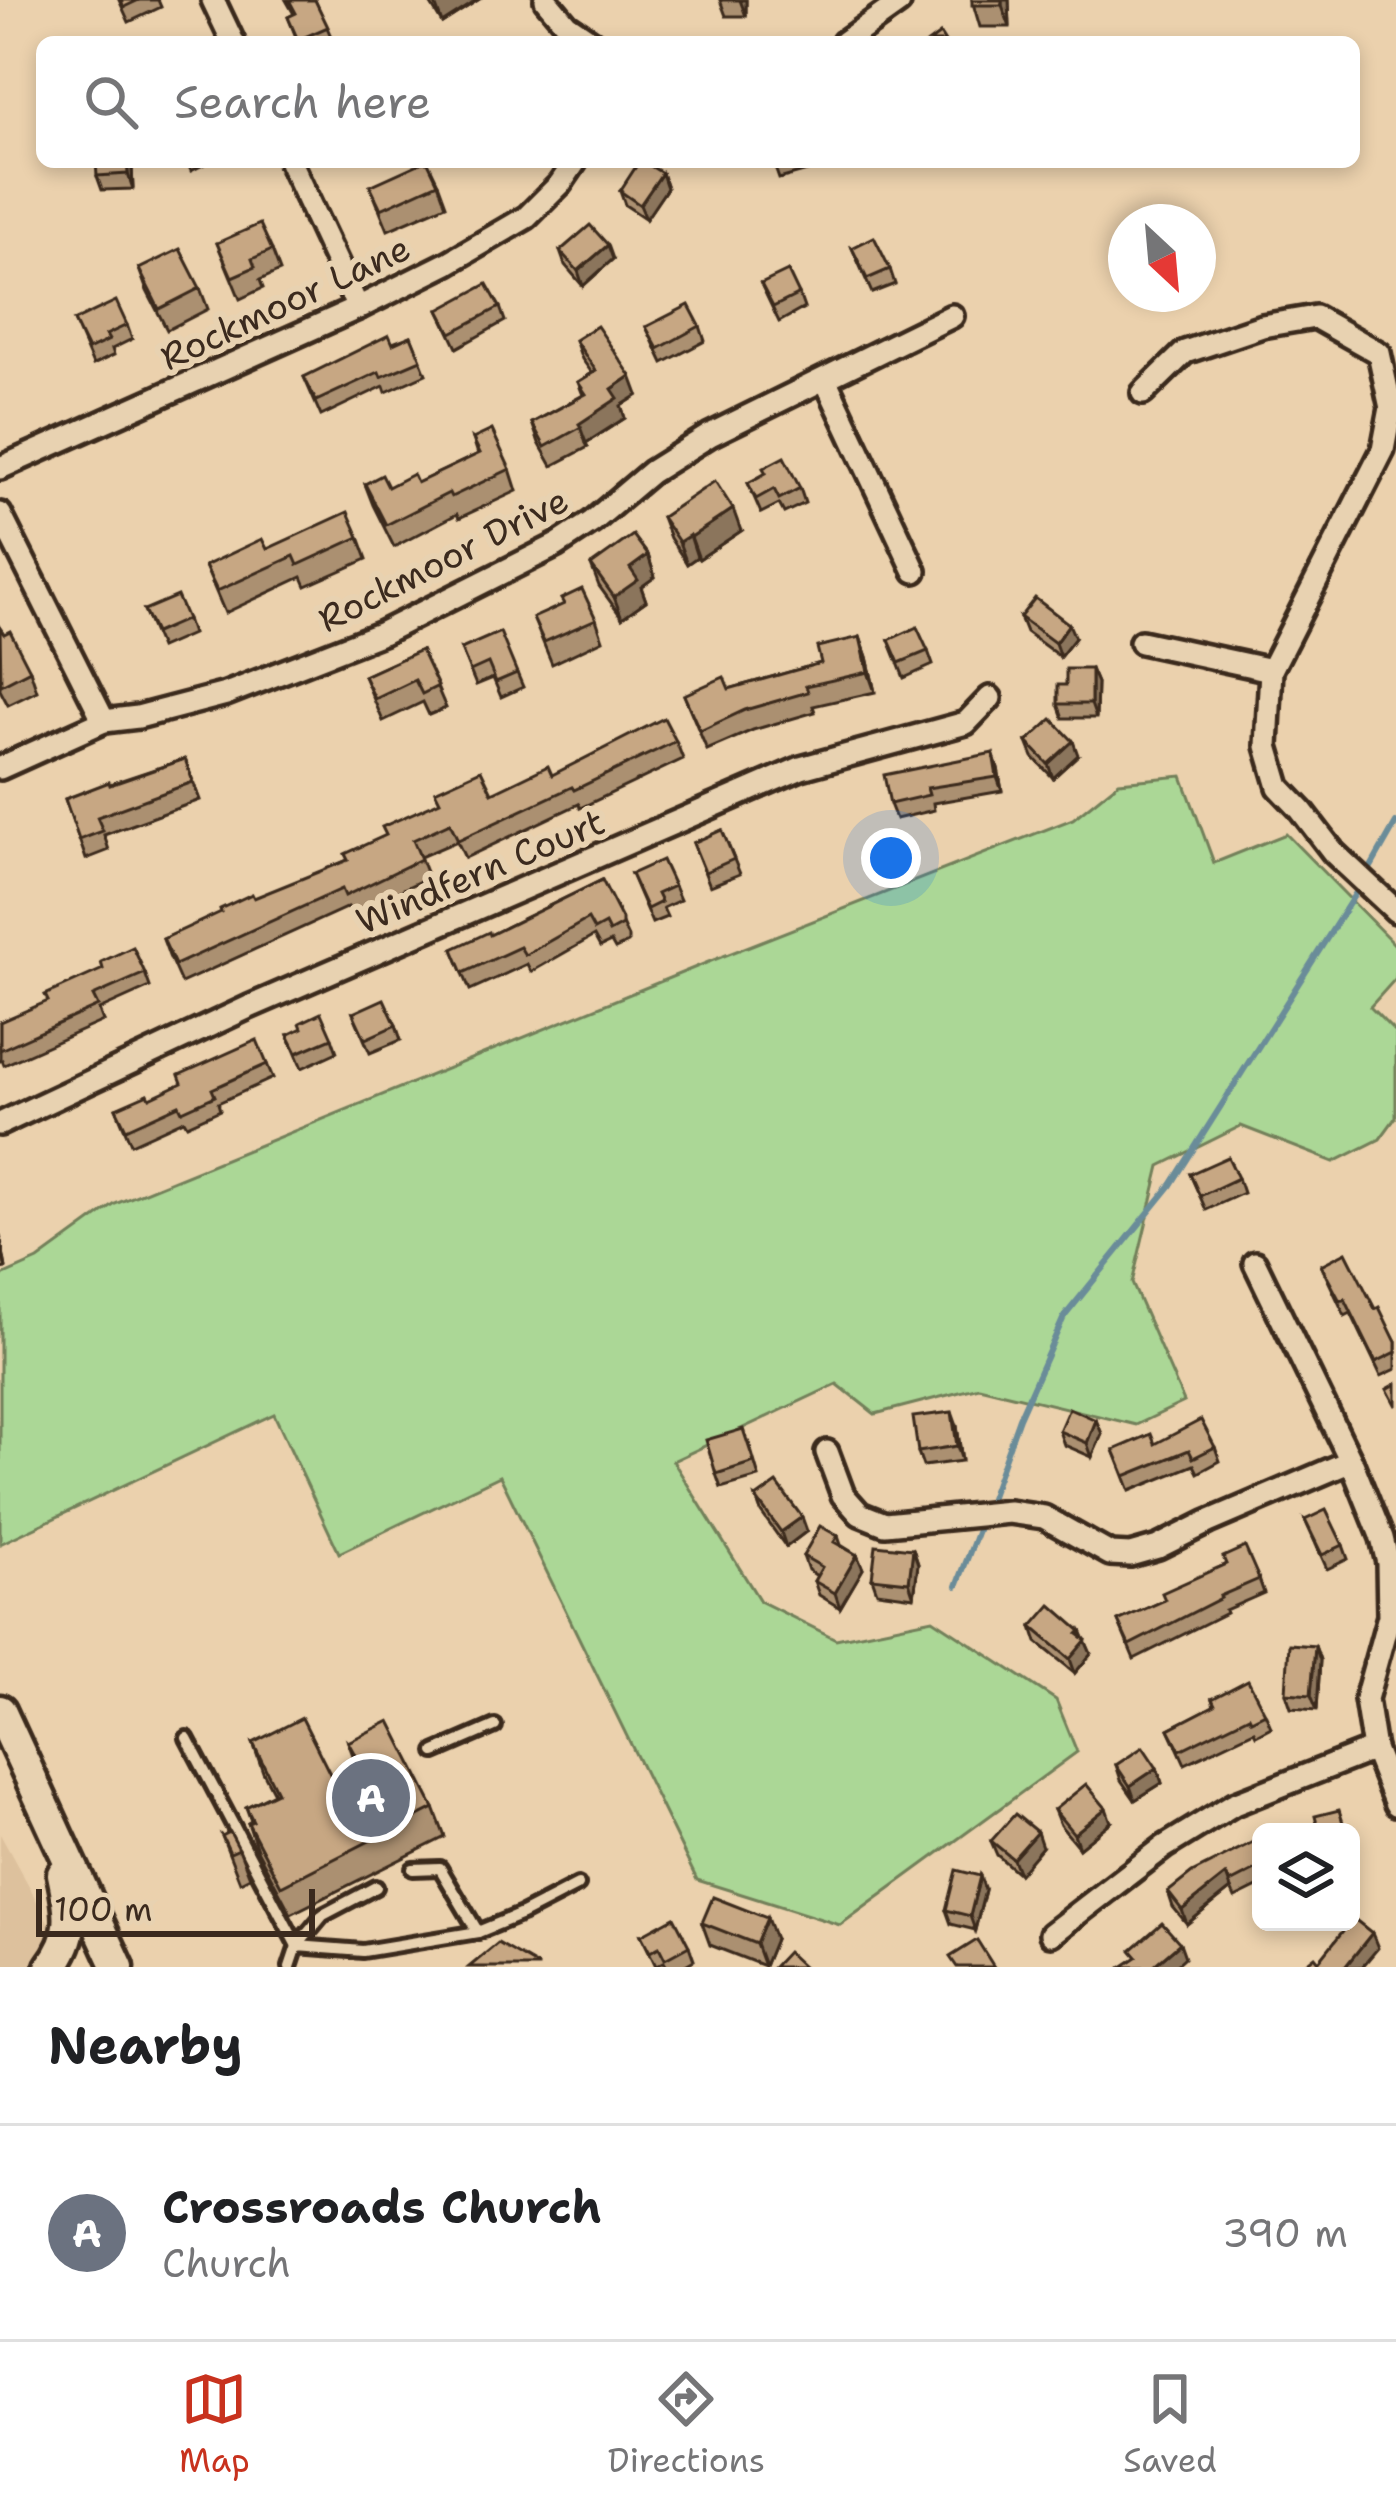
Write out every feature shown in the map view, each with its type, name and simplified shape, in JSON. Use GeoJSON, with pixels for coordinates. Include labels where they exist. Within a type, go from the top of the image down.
{"type":"FeatureCollection","features":[{"type":"Feature","properties":{"kind":"main road"},"geometry":{"type":"LineString","coordinates":[[0,1711],[118,1967]]}},
{"type":"Feature","properties":{"kind":"main road"},"geometry":{"type":"LineString","coordinates":[[51,1821],[70,1922],[66,1948],[51,1967]]}},
{"type":"Feature","properties":{"kind":"street"},"geometry":{"type":"LineString","coordinates":[[213,0],[230,36]]}},
{"type":"Feature","properties":{"kind":"street"},"geometry":{"type":"LineString","coordinates":[[547,0],[584,36]]}},
{"type":"Feature","properties":{"kind":"street"},"geometry":{"type":"LineString","coordinates":[[852,36],[899,3]]}},
{"type":"Feature","properties":{"kind":"street"},"geometry":{"type":"LineString","coordinates":[[293,168],[358,308]]}},
{"type":"Feature","properties":{"kind":"street","name":"Rockmoor Lane"},"geometry":{"type":"LineString","coordinates":[[0,468],[448,263],[527,217],[571,168]]}},
{"type":"Feature","properties":{"kind":"street","name":"Rockmoor Drive"},"geometry":{"type":"LineString","coordinates":[[0,768],[104,722],[226,694],[382,633],[557,545],[651,472],[710,435],[952,316]]}},
{"type":"Feature","properties":{"kind":"street"},"geometry":{"type":"LineString","coordinates":[[1144,393],[1184,352],[1262,326],[1315,317],[1387,346],[1391,408],[1383,450],[1271,670],[1267,746],[1279,788],[1334,854],[1396,910]]}},
{"type":"Feature","properties":{"kind":"street"},"geometry":{"type":"LineString","coordinates":[[825,379],[915,571]]}},
{"type":"Feature","properties":{"kind":"street"},"geometry":{"type":"LineString","coordinates":[[0,514],[104,722]]}},
{"type":"Feature","properties":{"kind":"street"},"geometry":{"type":"LineString","coordinates":[[1141,642],[1271,670]]}},
{"type":"Feature","properties":{"kind":"street","name":"Windfern Court"},"geometry":{"type":"LineString","coordinates":[[0,1124],[249,1007],[801,767],[966,723],[990,698]]}},
{"type":"Feature","properties":{"kind":"street"},"geometry":{"type":"LineString","coordinates":[[1255,1263],[1352,1461],[1382,1538],[1388,1563],[1388,1616],[1366,1699],[1374,1749],[1396,1804]]}},
{"type":"Feature","properties":{"kind":"street"},"geometry":{"type":"LineString","coordinates":[[827,1452],[843,1495],[860,1514],[885,1524],[1009,1512],[1044,1517],[1110,1554],[1130,1555],[1352,1461]]}},
{"type":"Feature","properties":{"kind":"street"},"geometry":{"type":"LineString","coordinates":[[1051,1934],[1164,1847],[1234,1804],[1374,1749]]}},
{"type":"Feature","properties":{"kind":"lane"},"geometry":{"type":"LineString","coordinates":[[435,1752],[495,1726]]}},
{"type":"Feature","properties":{"kind":"lane"},"geometry":{"type":"LineString","coordinates":[[187,1738],[297,1946]]}},
{"type":"Feature","properties":{"kind":"lane"},"geometry":{"type":"LineString","coordinates":[[413,1869],[440,1868],[478,1932]]}},
{"type":"Feature","properties":{"kind":"lane"},"geometry":{"type":"LineString","coordinates":[[297,1946],[362,1951],[478,1932],[578,1886]]}},
{"type":"Feature","properties":{"kind":"lane"},"geometry":{"type":"LineString","coordinates":[[290,1967],[297,1946],[322,1915],[376,1887]]}},
{"type":"Feature","properties":{"kind":"shaded area"},"geometry":{"type":"Polygon","coordinates":[[[0,1834],[73,1967],[0,1967],[0,1834]]]}},
{"type":"Feature","properties":{"kind":"green space"},"geometry":{"type":"Polygon","coordinates":[[[1182,776],[1214,863],[1286,834],[1396,946],[1396,978],[1370,1007],[1396,1033],[1396,1117],[1380,1139],[1334,1162],[1241,1126],[1160,1166],[1132,1283],[1184,1402],[1136,1425],[979,1387],[875,1414],[837,1384],[673,1461],[760,1601],[836,1639],[933,1619],[1056,1700],[1077,1752],[840,1925],[697,1880],[500,1476],[339,1553],[274,1414],[0,1544],[0,1277],[38,1260],[115,1204],[1073,819],[1119,782],[1182,776]]]}},
{"type":"Feature","properties":{"kind":"building"},"geometry":{"type":"Polygon","coordinates":[[[289,0],[315,0],[328,27],[296,36],[288,17],[296,13],[289,0]]]}},
{"type":"Feature","properties":{"kind":"building"},"geometry":{"type":"Polygon","coordinates":[[[972,0],[1002,0],[1002,5],[972,5],[972,0]]]}},
{"type":"Feature","properties":{"kind":"building"},"geometry":{"type":"Polygon","coordinates":[[[96,168],[128,168],[128,174],[97,176],[96,168]]]}},
{"type":"Feature","properties":{"kind":"building"},"geometry":{"type":"Polygon","coordinates":[[[410,168],[431,168],[438,183],[381,209],[370,186],[410,168]]]}},
{"type":"Feature","properties":{"kind":"building"},"geometry":{"type":"Polygon","coordinates":[[[635,168],[662,173],[640,205],[620,191],[635,168]]]}},
{"type":"Feature","properties":{"kind":"building"},"geometry":{"type":"Polygon","coordinates":[[[260,224],[272,250],[252,259],[255,267],[232,277],[217,243],[260,224]]]}},
{"type":"Feature","properties":{"kind":"building"},"geometry":{"type":"Polygon","coordinates":[[[590,225],[608,245],[578,271],[560,251],[590,225]]]}},
{"type":"Feature","properties":{"kind":"building"},"geometry":{"type":"Polygon","coordinates":[[[874,237],[890,269],[867,279],[852,248],[874,237]]]}},
{"type":"Feature","properties":{"kind":"building"},"geometry":{"type":"Polygon","coordinates":[[[180,249],[200,288],[159,309],[139,269],[180,249]]]}},
{"type":"Feature","properties":{"kind":"building"},"geometry":{"type":"Polygon","coordinates":[[[788,271],[799,294],[773,307],[761,284],[788,271]]]}},
{"type":"Feature","properties":{"kind":"building"},"geometry":{"type":"Polygon","coordinates":[[[487,284],[500,307],[451,333],[439,310],[487,284]]]}},
{"type":"Feature","properties":{"kind":"building"},"geometry":{"type":"Polygon","coordinates":[[[116,301],[127,325],[88,350],[74,321],[116,301]]]}},
{"type":"Feature","properties":{"kind":"building"},"geometry":{"type":"Polygon","coordinates":[[[689,305],[700,326],[658,349],[646,327],[689,305]]]}},
{"type":"Feature","properties":{"kind":"building"},"geometry":{"type":"Polygon","coordinates":[[[597,326],[631,376],[612,389],[618,398],[545,447],[532,423],[586,394],[578,382],[596,371],[575,340],[597,326]]]}},
{"type":"Feature","properties":{"kind":"building"},"geometry":{"type":"Polygon","coordinates":[[[389,335],[393,344],[411,336],[421,360],[381,377],[379,372],[316,401],[304,377],[389,335]]]}},
{"type":"Feature","properties":{"kind":"building"},"geometry":{"type":"Polygon","coordinates":[[[492,430],[510,469],[386,525],[365,484],[382,475],[388,487],[413,474],[417,483],[480,453],[473,439],[492,430]]]}},
{"type":"Feature","properties":{"kind":"building"},"geometry":{"type":"Polygon","coordinates":[[[784,457],[800,488],[779,499],[774,489],[756,499],[748,483],[784,457]]]}},
{"type":"Feature","properties":{"kind":"building"},"geometry":{"type":"Polygon","coordinates":[[[715,481],[733,509],[679,542],[662,517],[715,481]]]}},
{"type":"Feature","properties":{"kind":"building"},"geometry":{"type":"Polygon","coordinates":[[[348,512],[359,537],[298,565],[294,556],[217,591],[205,566],[262,539],[267,549],[348,512]]]}},
{"type":"Feature","properties":{"kind":"building"},"geometry":{"type":"Polygon","coordinates":[[[633,535],[648,555],[630,568],[638,580],[614,597],[591,565],[633,535]]]}},
{"type":"Feature","properties":{"kind":"building"},"geometry":{"type":"Polygon","coordinates":[[[582,589],[596,619],[544,642],[533,618],[564,604],[561,599],[582,589]]]}},
{"type":"Feature","properties":{"kind":"building"},"geometry":{"type":"Polygon","coordinates":[[[177,596],[187,619],[155,633],[144,610],[177,596]]]}},
{"type":"Feature","properties":{"kind":"building"},"geometry":{"type":"Polygon","coordinates":[[[1035,598],[1069,624],[1055,643],[1020,617],[1035,598]]]}},
{"type":"Feature","properties":{"kind":"building"},"geometry":{"type":"Polygon","coordinates":[[[917,627],[928,651],[899,663],[889,640],[917,627]]]}},
{"type":"Feature","properties":{"kind":"building"},"geometry":{"type":"Polygon","coordinates":[[[0,628],[4,634],[10,631],[30,670],[1,685],[0,628]]]}},
{"type":"Feature","properties":{"kind":"building"},"geometry":{"type":"Polygon","coordinates":[[[500,632],[517,673],[496,682],[488,663],[470,671],[461,649],[500,632]]]}},
{"type":"Feature","properties":{"kind":"building"},"geometry":{"type":"Polygon","coordinates":[[[860,637],[868,672],[806,686],[808,692],[745,710],[700,731],[684,695],[724,677],[729,689],[821,663],[817,647],[860,637]]]}},
{"type":"Feature","properties":{"kind":"building"},"geometry":{"type":"Polygon","coordinates":[[[421,650],[438,686],[422,694],[415,680],[375,699],[364,676],[421,650]]]}},
{"type":"Feature","properties":{"kind":"building"},"geometry":{"type":"Polygon","coordinates":[[[1066,669],[1091,669],[1091,704],[1058,704],[1058,685],[1066,685],[1066,669]]]}},
{"type":"Feature","properties":{"kind":"building"},"geometry":{"type":"Polygon","coordinates":[[[664,718],[676,741],[458,840],[450,823],[413,840],[421,859],[345,896],[342,889],[175,965],[163,939],[252,894],[254,898],[348,860],[345,854],[386,835],[382,827],[440,801],[435,791],[481,770],[492,793],[548,766],[552,775],[664,718]]]}},
{"type":"Feature","properties":{"kind":"building"},"geometry":{"type":"Polygon","coordinates":[[[1052,719],[1073,741],[1048,764],[1027,742],[1052,719]]]}},
{"type":"Feature","properties":{"kind":"building"},"geometry":{"type":"Polygon","coordinates":[[[993,753],[997,777],[927,788],[929,795],[890,804],[884,775],[993,753]]]}},
{"type":"Feature","properties":{"kind":"building"},"geometry":{"type":"Polygon","coordinates":[[[185,759],[193,782],[97,817],[103,831],[79,840],[65,799],[185,759]]]}},
{"type":"Feature","properties":{"kind":"building"},"geometry":{"type":"Polygon","coordinates":[[[722,830],[734,859],[705,872],[693,843],[722,830]]]}},
{"type":"Feature","properties":{"kind":"building"},"geometry":{"type":"Polygon","coordinates":[[[662,860],[674,886],[657,894],[661,902],[647,909],[631,874],[662,860]]]}},
{"type":"Feature","properties":{"kind":"building"},"geometry":{"type":"Polygon","coordinates":[[[602,880],[622,925],[609,932],[605,924],[594,930],[588,919],[525,955],[520,947],[463,973],[453,949],[602,880]]]}},
{"type":"Feature","properties":{"kind":"building"},"geometry":{"type":"Polygon","coordinates":[[[133,947],[145,973],[93,996],[98,1006],[0,1050],[0,1022],[48,1001],[45,995],[103,969],[101,962],[133,947]]]}},
{"type":"Feature","properties":{"kind":"building"},"geometry":{"type":"Polygon","coordinates":[[[384,999],[396,1025],[365,1039],[353,1013],[384,999]]]}},
{"type":"Feature","properties":{"kind":"building"},"geometry":{"type":"Polygon","coordinates":[[[321,1013],[332,1038],[297,1053],[288,1035],[321,1013]]]}},
{"type":"Feature","properties":{"kind":"building"},"geometry":{"type":"Polygon","coordinates":[[[257,1040],[267,1064],[212,1089],[215,1096],[182,1111],[179,1105],[126,1129],[116,1108],[182,1083],[179,1075],[257,1040]]]}},
{"type":"Feature","properties":{"kind":"building"},"geometry":{"type":"Polygon","coordinates":[[[1228,1157],[1238,1178],[1200,1196],[1190,1174],[1228,1157]]]}},
{"type":"Feature","properties":{"kind":"building"},"geometry":{"type":"Polygon","coordinates":[[[1346,1252],[1396,1342],[1396,1352],[1376,1362],[1345,1299],[1340,1301],[1321,1265],[1346,1252]]]}},
{"type":"Feature","properties":{"kind":"building"},"geometry":{"type":"Polygon","coordinates":[[[1396,1384],[1396,1406],[1387,1389],[1396,1384]]]}},
{"type":"Feature","properties":{"kind":"building"},"geometry":{"type":"Polygon","coordinates":[[[1069,1408],[1096,1420],[1087,1443],[1059,1431],[1069,1408]]]}},
{"type":"Feature","properties":{"kind":"building"},"geometry":{"type":"Polygon","coordinates":[[[952,1412],[957,1446],[918,1452],[913,1417],[952,1412]]]}},
{"type":"Feature","properties":{"kind":"building"},"geometry":{"type":"Polygon","coordinates":[[[1201,1420],[1215,1447],[1193,1458],[1189,1450],[1125,1476],[1114,1450],[1151,1434],[1155,1444],[1201,1420]]]}},
{"type":"Feature","properties":{"kind":"building"},"geometry":{"type":"Polygon","coordinates":[[[743,1429],[754,1462],[716,1474],[706,1440],[743,1429]]]}},
{"type":"Feature","properties":{"kind":"building"},"geometry":{"type":"Polygon","coordinates":[[[777,1483],[802,1517],[781,1532],[756,1498],[777,1483]]]}},
{"type":"Feature","properties":{"kind":"building"},"geometry":{"type":"Polygon","coordinates":[[[1326,1510],[1343,1545],[1322,1555],[1305,1520],[1326,1510]]]}},
{"type":"Feature","properties":{"kind":"building"},"geometry":{"type":"Polygon","coordinates":[[[820,1526],[838,1536],[834,1542],[857,1555],[835,1593],[814,1581],[822,1567],[803,1556],[820,1526]]]}},
{"type":"Feature","properties":{"kind":"building"},"geometry":{"type":"Polygon","coordinates":[[[876,1545],[913,1549],[909,1582],[872,1578],[876,1545]]]}},
{"type":"Feature","properties":{"kind":"building"},"geometry":{"type":"Polygon","coordinates":[[[1245,1547],[1259,1579],[1129,1645],[1118,1621],[1165,1600],[1162,1593],[1226,1564],[1223,1557],[1245,1547]]]}},
{"type":"Feature","properties":{"kind":"building"},"geometry":{"type":"Polygon","coordinates":[[[1051,1605],[1086,1640],[1070,1659],[1032,1627],[1051,1605]]]}},
{"type":"Feature","properties":{"kind":"building"},"geometry":{"type":"Polygon","coordinates":[[[1289,1644],[1315,1646],[1311,1695],[1286,1693],[1289,1644]]]}},
{"type":"Feature","properties":{"kind":"building"},"geometry":{"type":"Polygon","coordinates":[[[1248,1680],[1265,1713],[1251,1720],[1249,1716],[1180,1750],[1169,1729],[1215,1705],[1212,1699],[1248,1680]]]}},
{"type":"Feature","properties":{"kind":"building"},"geometry":{"type":"Polygon","coordinates":[[[302,1718],[332,1778],[360,1764],[348,1742],[390,1721],[434,1808],[281,1886],[248,1823],[253,1821],[246,1807],[277,1792],[253,1743],[302,1718]]]}},
{"type":"Feature","properties":{"kind":"building"},"geometry":{"type":"Polygon","coordinates":[[[1143,1747],[1157,1768],[1130,1786],[1116,1765],[1143,1747]]]}},
{"type":"Feature","properties":{"kind":"building"},"geometry":{"type":"Polygon","coordinates":[[[1086,1784],[1106,1808],[1074,1834],[1054,1810],[1086,1784]]]}},
{"type":"Feature","properties":{"kind":"building"},"geometry":{"type":"Polygon","coordinates":[[[1339,1810],[1343,1823],[1317,1823],[1315,1816],[1339,1810]]]}},
{"type":"Feature","properties":{"kind":"building"},"geometry":{"type":"Polygon","coordinates":[[[1015,1814],[1037,1832],[1013,1859],[991,1841],[1015,1814]]]}},
{"type":"Feature","properties":{"kind":"building"},"geometry":{"type":"Polygon","coordinates":[[[230,1832],[239,1849],[230,1853],[222,1836],[230,1832]]]}},
{"type":"Feature","properties":{"kind":"building"},"geometry":{"type":"Polygon","coordinates":[[[1252,1843],[1252,1872],[1230,1883],[1226,1875],[1182,1910],[1168,1892],[1192,1873],[1252,1843]]]}},
{"type":"Feature","properties":{"kind":"building"},"geometry":{"type":"Polygon","coordinates":[[[956,1870],[980,1876],[970,1916],[946,1910],[956,1870]]]}},
{"type":"Feature","properties":{"kind":"building"},"geometry":{"type":"Polygon","coordinates":[[[713,1897],[767,1918],[756,1944],[702,1923],[713,1897]]]}},
{"type":"Feature","properties":{"kind":"building"},"geometry":{"type":"Polygon","coordinates":[[[674,1917],[689,1946],[665,1959],[659,1947],[650,1952],[641,1935],[674,1917]]]}},
{"type":"Feature","properties":{"kind":"building"},"geometry":{"type":"Polygon","coordinates":[[[1162,1923],[1180,1943],[1152,1967],[1122,1967],[1137,1957],[1131,1950],[1162,1923]]]}},
{"type":"Feature","properties":{"kind":"building"},"geometry":{"type":"Polygon","coordinates":[[[1360,1924],[1372,1933],[1345,1967],[1301,1967],[1315,1956],[1319,1961],[1343,1931],[1360,1931],[1360,1924]]]}},
{"type":"Feature","properties":{"kind":"building"},"geometry":{"type":"Polygon","coordinates":[[[977,1940],[994,1967],[957,1967],[950,1957],[977,1940]]]}},
{"type":"Feature","properties":{"kind":"building"},"geometry":{"type":"Polygon","coordinates":[[[498,1943],[538,1966],[538,1967],[469,1967],[498,1943]]]}},
{"type":"Feature","properties":{"kind":"building"},"geometry":{"type":"Polygon","coordinates":[[[787,1952],[803,1967],[773,1967],[787,1952]]]}},
{"type":"Feature","properties":{"kind":"waterway"},"geometry":{"type":"LineString","coordinates":[[1371,867],[1396,823]]}},
{"type":"Feature","properties":{"kind":"waterway"},"geometry":{"type":"LineString","coordinates":[[986,1510],[1019,1418],[1064,1317],[1171,1185],[1355,894]]}},
{"type":"Feature","properties":{"kind":"waterway"},"geometry":{"type":"LineString","coordinates":[[957,1586],[981,1522]]}},
{"type":"Feature","properties":{"kind":"place","name":"Crossroads Church"},"geometry":{"type":"Point","coordinates":[371,1798]}}]}
